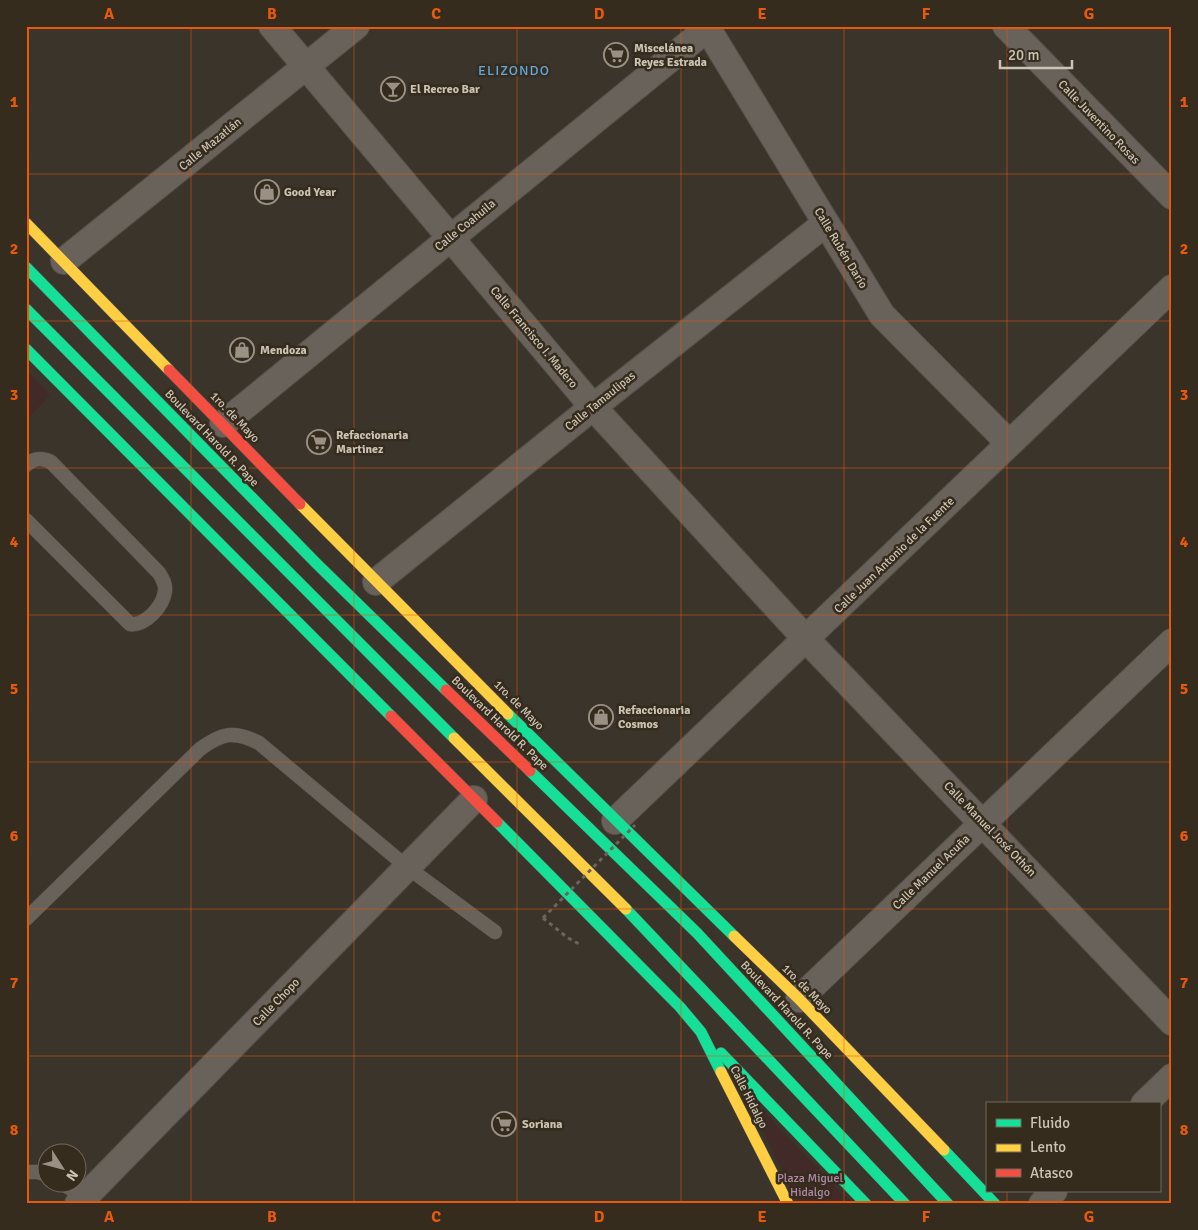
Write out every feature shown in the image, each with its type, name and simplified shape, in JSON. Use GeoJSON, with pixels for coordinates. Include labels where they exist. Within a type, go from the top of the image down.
{"type":"FeatureCollection","features":[{"type":"Feature","properties":{"kind":"main road","name":"1ro. de Mayo"},"geometry":{"type":"LineString","coordinates":[[26,222],[376,582],[625,823],[799,999],[995,1204]]}},
{"type":"Feature","properties":{"kind":"main road","name":"Boulevard Harold R. Pape"},"geometry":{"type":"LineString","coordinates":[[26,267],[317,564],[704,941],[948,1204]]}},
{"type":"Feature","properties":{"kind":"main road"},"geometry":{"type":"LineString","coordinates":[[26,309],[296,582],[620,903],[699,984],[905,1204]]}},
{"type":"Feature","properties":{"kind":"main road","name":"Calle Hidalgo"},"geometry":{"type":"LineString","coordinates":[[26,349],[680,1007],[700,1032],[788,1204]]}},
{"type":"Feature","properties":{"kind":"main road"},"geometry":{"type":"LineString","coordinates":[[700,1032],[866,1204]]}},
{"type":"Feature","properties":{"kind":"street","name":"Calle Francisco I. Madero"},"geometry":{"type":"LineString","coordinates":[[272,26],[593,407],[806,639]]}},
{"type":"Feature","properties":{"kind":"street","name":"Calle Mazatlán"},"geometry":{"type":"LineString","coordinates":[[64,261],[356,26]]}},
{"type":"Feature","properties":{"kind":"street","name":"Calle Juventino Rosas"},"geometry":{"type":"LineString","coordinates":[[1006,26],[1172,196]]}},
{"type":"Feature","properties":{"kind":"street","name":"Calle Rubén Darío"},"geometry":{"type":"LineString","coordinates":[[707,27],[882,314],[1010,443]]}},
{"type":"Feature","properties":{"kind":"street","name":"Calle Coahuila"},"geometry":{"type":"LineString","coordinates":[[223,424],[707,27]]}},
{"type":"Feature","properties":{"kind":"street","name":"Calle Tamaulipas"},"geometry":{"type":"LineString","coordinates":[[376,582],[826,223]]}},
{"type":"Feature","properties":{"kind":"street","name":"Calle Juan Antonio de la Fuente"},"geometry":{"type":"LineString","coordinates":[[625,823],[806,639],[1172,288]]}},
{"type":"Feature","properties":{"kind":"street","name":"Calle Manuel José Othón"},"geometry":{"type":"LineString","coordinates":[[806,639],[983,822],[1172,1022]]}},
{"type":"Feature","properties":{"kind":"street","name":"Calle Manuel Acuña"},"geometry":{"type":"LineString","coordinates":[[799,999],[1172,642]]}},
{"type":"Feature","properties":{"kind":"street","name":"Calle Chopo"},"geometry":{"type":"LineString","coordinates":[[81,1200],[474,800]]}},
{"type":"Feature","properties":{"kind":"street"},"geometry":{"type":"LineString","coordinates":[[1146,1102],[1172,1077]]}},
{"type":"Feature","properties":{"kind":"street"},"geometry":{"type":"LineString","coordinates":[[1042,1204],[1053,1192]]}},
{"type":"Feature","properties":{"kind":"lane"},"geometry":{"type":"LineString","coordinates":[[26,466],[36,459],[44,458],[51,462],[159,573],[164,581],[165,591],[161,602],[147,620],[138,625],[130,624],[26,520]]}},
{"type":"Feature","properties":{"kind":"lane"},"geometry":{"type":"LineString","coordinates":[[26,919],[200,749],[216,738],[232,734],[246,736],[259,744],[407,867],[495,932]]}},
{"type":"Feature","properties":{"kind":"path"},"geometry":{"type":"LineString","coordinates":[[543,918],[625,823]]}},
{"type":"Feature","properties":{"kind":"green space"},"geometry":{"type":"Polygon","coordinates":[[[26,370],[50,395],[26,420],[26,370]]]}},
{"type":"Feature","properties":{"kind":"green space","name":"Plaza Miguel Hidalgo"},"geometry":{"type":"Polygon","coordinates":[[[741,1088],[852,1204],[800,1204],[741,1088]]]}},
{"type":"Feature","properties":{"kind":"traffic: fast"},"geometry":{"type":"LineString","coordinates":[[26,267],[317,564],[446,690]]}},
{"type":"Feature","properties":{"kind":"traffic: fast"},"geometry":{"type":"LineString","coordinates":[[26,309],[454,738]]}},
{"type":"Feature","properties":{"kind":"traffic: fast"},"geometry":{"type":"LineString","coordinates":[[26,349],[391,716]]}},
{"type":"Feature","properties":{"kind":"traffic: fast"},"geometry":{"type":"LineString","coordinates":[[508,714],[734,936]]}},
{"type":"Feature","properties":{"kind":"traffic: fast"},"geometry":{"type":"LineString","coordinates":[[530,771],[697,933],[948,1204]]}},
{"type":"Feature","properties":{"kind":"traffic: fast"},"geometry":{"type":"LineString","coordinates":[[497,822],[680,1007],[701,1032],[721,1072]]}},
{"type":"Feature","properties":{"kind":"traffic: fast"},"geometry":{"type":"LineString","coordinates":[[626,909],[905,1204]]}},
{"type":"Feature","properties":{"kind":"traffic: fast"},"geometry":{"type":"LineString","coordinates":[[721,1053],[866,1204]]}},
{"type":"Feature","properties":{"kind":"traffic: fast"},"geometry":{"type":"LineString","coordinates":[[944,1150],[995,1204]]}},
{"type":"Feature","properties":{"kind":"traffic: slow"},"geometry":{"type":"LineString","coordinates":[[26,223],[169,370]]}},
{"type":"Feature","properties":{"kind":"traffic: slow"},"geometry":{"type":"LineString","coordinates":[[300,504],[508,714]]}},
{"type":"Feature","properties":{"kind":"traffic: slow"},"geometry":{"type":"LineString","coordinates":[[454,738],[626,909]]}},
{"type":"Feature","properties":{"kind":"traffic: slow"},"geometry":{"type":"LineString","coordinates":[[734,936],[799,999],[944,1150]]}},
{"type":"Feature","properties":{"kind":"traffic: slow"},"geometry":{"type":"LineString","coordinates":[[721,1072],[788,1204]]}},
{"type":"Feature","properties":{"kind":"traffic: jam"},"geometry":{"type":"LineString","coordinates":[[169,370],[300,504]]}},
{"type":"Feature","properties":{"kind":"traffic: jam"},"geometry":{"type":"LineString","coordinates":[[446,690],[530,771]]}},
{"type":"Feature","properties":{"kind":"traffic: jam"},"geometry":{"type":"LineString","coordinates":[[391,716],[497,822]]}},
{"type":"Feature","properties":{"kind":"place","name":"Miscelánea Reyes Estrada"},"geometry":{"type":"Point","coordinates":[616,55]}},
{"type":"Feature","properties":{"kind":"place","name":"El Recreo Bar"},"geometry":{"type":"Point","coordinates":[393,89]}},
{"type":"Feature","properties":{"kind":"place","name":"Good Year"},"geometry":{"type":"Point","coordinates":[267,192]}},
{"type":"Feature","properties":{"kind":"place","name":"Mendoza"},"geometry":{"type":"Point","coordinates":[242,350]}},
{"type":"Feature","properties":{"kind":"place","name":"Refaccionaria Martinez"},"geometry":{"type":"Point","coordinates":[319,442]}},
{"type":"Feature","properties":{"kind":"place","name":"Refaccionaria Cosmos"},"geometry":{"type":"Point","coordinates":[601,717]}},
{"type":"Feature","properties":{"kind":"place","name":"Soriana"},"geometry":{"type":"Point","coordinates":[504,1124]}},
{"type":"Feature","properties":{"kind":"district","name":"ELIZONDO"},"geometry":{"type":"Point","coordinates":[514,70]}}]}
